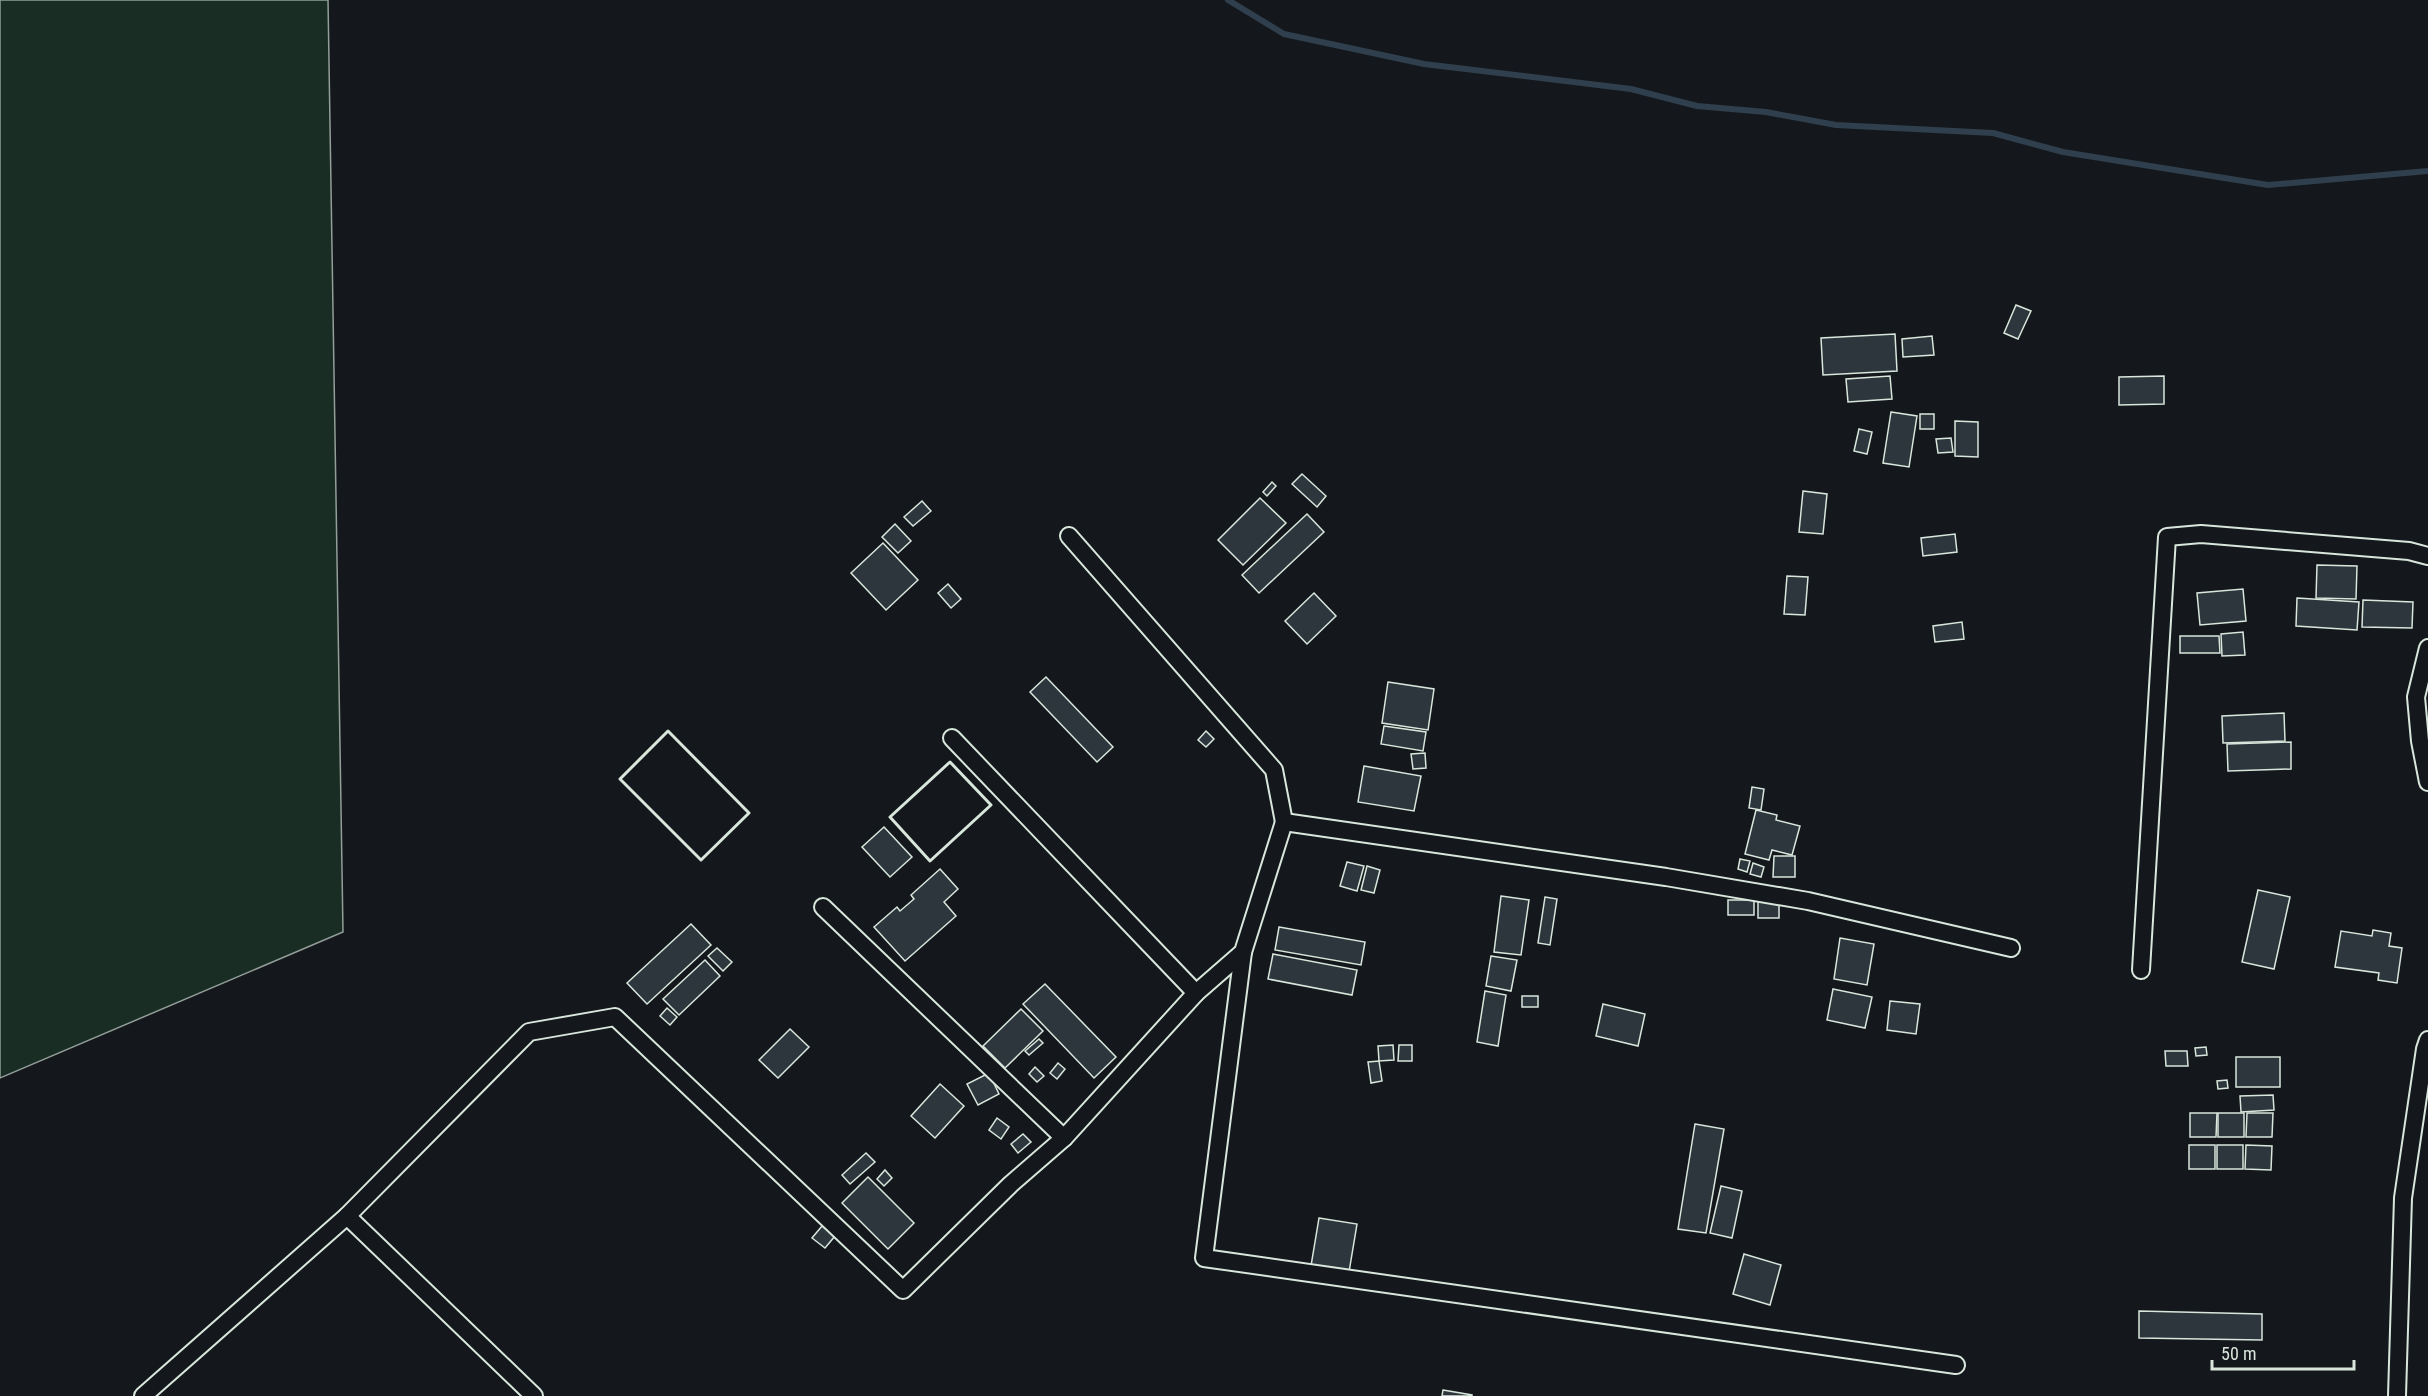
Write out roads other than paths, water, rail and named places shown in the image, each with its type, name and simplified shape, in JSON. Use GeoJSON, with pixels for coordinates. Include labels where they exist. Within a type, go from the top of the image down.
{"type":"FeatureCollection","features":[{"type":"Feature","properties":{"kind":"street"},"geometry":{"type":"LineString","coordinates":[[2142,970],[2167,537],[2201,534],[2409,551],[2428,556]]}},
{"type":"Feature","properties":{"kind":"street"},"geometry":{"type":"LineString","coordinates":[[1070,536],[1274,770],[1284,822],[1244,952],[1204,1258],[1956,1365]]}},
{"type":"Feature","properties":{"kind":"street"},"geometry":{"type":"LineString","coordinates":[[2428,648],[2416,697],[2420,741],[2428,782]]}},
{"type":"Feature","properties":{"kind":"street"},"geometry":{"type":"LineString","coordinates":[[952,738],[1196,993]]}},
{"type":"Feature","properties":{"kind":"street"},"geometry":{"type":"LineString","coordinates":[[1284,822],[1666,877],[1808,901],[2011,948]]}},
{"type":"Feature","properties":{"kind":"street"},"geometry":{"type":"LineString","coordinates":[[823,907],[1064,1138]]}},
{"type":"Feature","properties":{"kind":"street"},"geometry":{"type":"LineString","coordinates":[[143,1396],[347,1216],[530,1032],[615,1017],[903,1290],[1011,1184],[1064,1138],[1196,993],[1244,952]]}},
{"type":"Feature","properties":{"kind":"street"},"geometry":{"type":"LineString","coordinates":[[2397,1396],[2403,1198],[2428,1041]]}},
{"type":"Feature","properties":{"kind":"street"},"geometry":{"type":"LineString","coordinates":[[347,1216],[534,1396]]}},
{"type":"Feature","properties":{"kind":"waterway"},"geometry":{"type":"LineString","coordinates":[[1228,0],[1284,34],[1424,64],[1631,89],[1697,106],[1766,112],[1836,125],[1993,133],[2063,152],[2268,185],[2428,171]]}}]}
